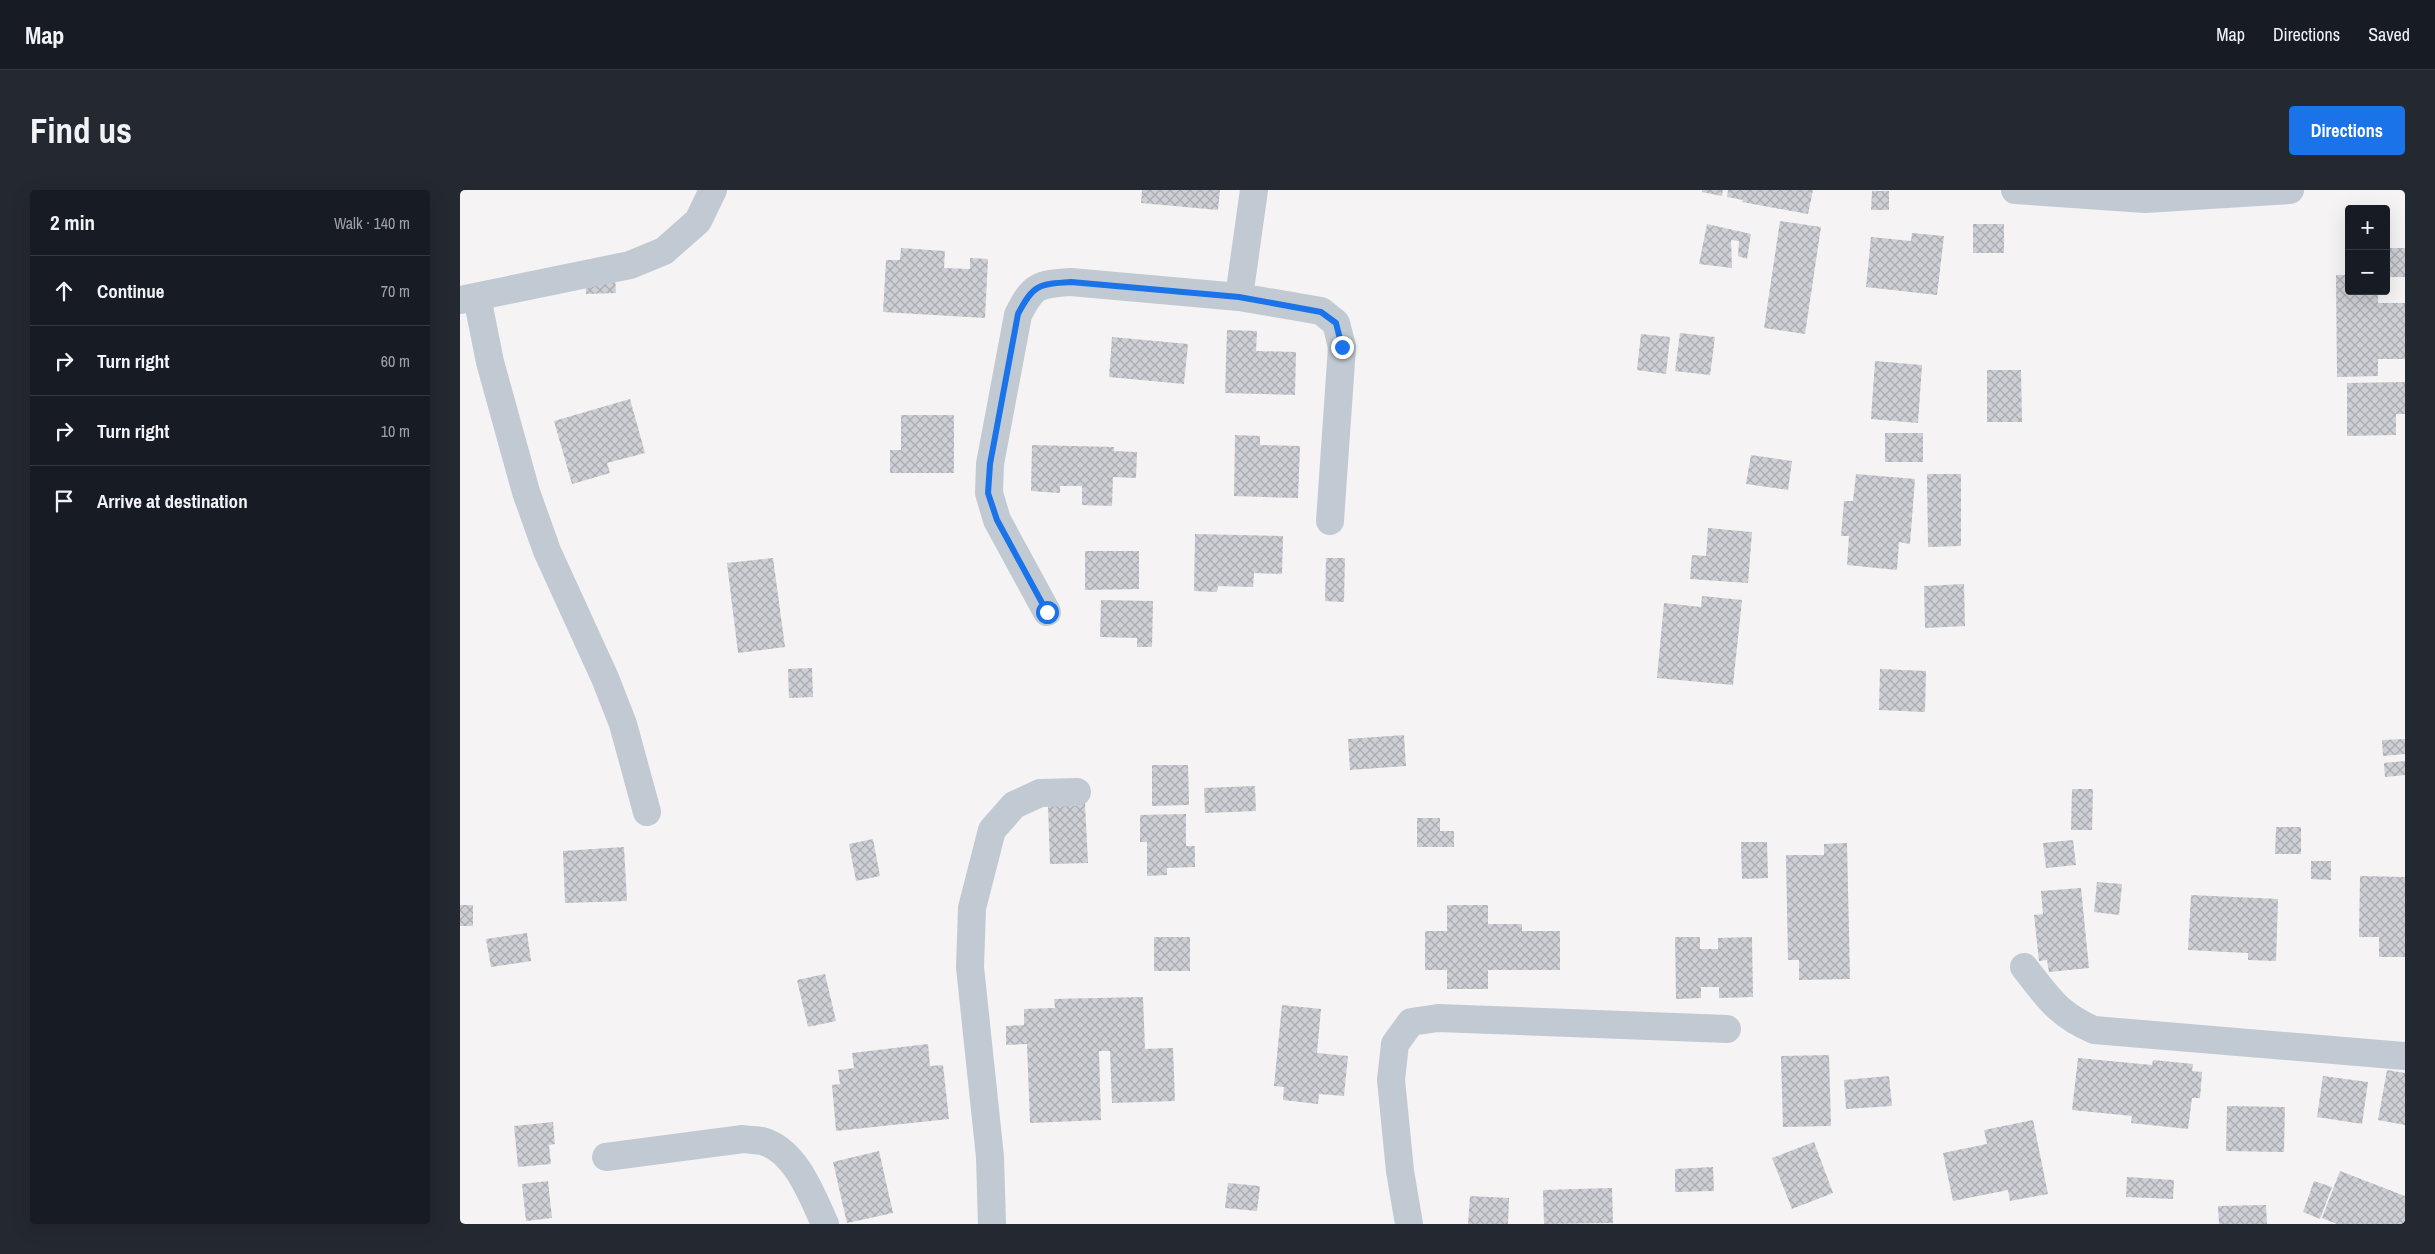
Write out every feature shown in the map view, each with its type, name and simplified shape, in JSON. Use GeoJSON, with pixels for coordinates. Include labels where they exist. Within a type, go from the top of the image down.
{"type":"FeatureCollection","features":[{"type":"Feature","properties":{"kind":"street"},"geometry":{"type":"LineString","coordinates":[[647,812],[623,724],[605,678],[547,551],[526,492],[490,362],[469,299],[630,265],[664,251],[698,221],[712,190]]}},
{"type":"Feature","properties":{"kind":"street"},"geometry":{"type":"LineString","coordinates":[[1239,297],[1254,190]]}},
{"type":"Feature","properties":{"kind":"street"},"geometry":{"type":"LineString","coordinates":[[2015,190],[2145,199],[2290,190]]}},
{"type":"Feature","properties":{"kind":"street"},"geometry":{"type":"LineString","coordinates":[[1047,612],[997,520],[988,493],[990,464],[1018,314],[1029,294],[1045,283],[1071,282],[1239,297],[1321,312],[1336,323],[1342,347],[1330,521]]}},
{"type":"Feature","properties":{"kind":"street"},"geometry":{"type":"LineString","coordinates":[[992,1224],[990,1157],[970,967],[972,908],[992,830],[1014,805],[1040,793],[1077,792]]}},
{"type":"Feature","properties":{"kind":"street"},"geometry":{"type":"LineString","coordinates":[[2024,967],[2057,1008],[2073,1021],[2094,1030],[2405,1056]]}},
{"type":"Feature","properties":{"kind":"street"},"geometry":{"type":"LineString","coordinates":[[1409,1224],[1400,1171],[1391,1080],[1395,1044],[1411,1022],[1438,1018],[1728,1029]]}},
{"type":"Feature","properties":{"kind":"street"},"geometry":{"type":"LineString","coordinates":[[606,1156],[742,1139],[763,1141],[782,1151],[798,1169],[825,1224]]}},
{"type":"Feature","properties":{"kind":"building"},"geometry":{"type":"Polygon","coordinates":[[[1142,190],[1220,190],[1218,210],[1141,203],[1142,190]]]}},
{"type":"Feature","properties":{"kind":"building"},"geometry":{"type":"Polygon","coordinates":[[[1702,190],[1723,190],[1722,196],[1702,192],[1702,190]]]}},
{"type":"Feature","properties":{"kind":"building"},"geometry":{"type":"Polygon","coordinates":[[[1728,190],[1813,190],[1808,214],[1742,202],[1743,200],[1727,197],[1728,190]]]}},
{"type":"Feature","properties":{"kind":"building"},"geometry":{"type":"Polygon","coordinates":[[[1872,191],[1889,191],[1889,210],[1871,210],[1872,191]]]}},
{"type":"Feature","properties":{"kind":"building"},"geometry":{"type":"Polygon","coordinates":[[[1780,221],[1821,227],[1805,334],[1764,328],[1780,221]]]}},
{"type":"Feature","properties":{"kind":"building"},"geometry":{"type":"Polygon","coordinates":[[[1707,224],[1751,234],[1747,259],[1738,256],[1739,241],[1731,240],[1732,268],[1699,264],[1707,224]]]}},
{"type":"Feature","properties":{"kind":"building"},"geometry":{"type":"Polygon","coordinates":[[[1973,224],[2004,224],[2004,253],[1973,253],[1973,224]]]}},
{"type":"Feature","properties":{"kind":"building"},"geometry":{"type":"Polygon","coordinates":[[[1912,233],[1944,236],[1937,295],[1866,287],[1871,237],[1911,241],[1912,233]]]}},
{"type":"Feature","properties":{"kind":"building"},"geometry":{"type":"Polygon","coordinates":[[[901,248],[945,251],[944,268],[970,269],[970,258],[988,259],[985,318],[883,312],[886,260],[900,260],[901,248]]]}},
{"type":"Feature","properties":{"kind":"building"},"geometry":{"type":"Polygon","coordinates":[[[2390,248],[2405,248],[2405,277],[2390,277],[2390,248]]]}},
{"type":"Feature","properties":{"kind":"building"},"geometry":{"type":"Polygon","coordinates":[[[2336,275],[2345,275],[2345,295],[2378,295],[2378,303],[2405,303],[2405,359],[2378,359],[2378,376],[2337,377],[2336,275]]]}},
{"type":"Feature","properties":{"kind":"building"},"geometry":{"type":"Polygon","coordinates":[[[615,278],[616,293],[586,294],[585,279],[615,278]]]}},
{"type":"Feature","properties":{"kind":"building"},"geometry":{"type":"Polygon","coordinates":[[[1227,330],[1257,331],[1256,351],[1296,352],[1295,395],[1225,393],[1227,330]]]}},
{"type":"Feature","properties":{"kind":"building"},"geometry":{"type":"Polygon","coordinates":[[[1680,333],[1715,337],[1710,375],[1675,371],[1680,333]]]}},
{"type":"Feature","properties":{"kind":"building"},"geometry":{"type":"Polygon","coordinates":[[[1641,334],[1670,337],[1666,374],[1637,370],[1641,334]]]}},
{"type":"Feature","properties":{"kind":"building"},"geometry":{"type":"Polygon","coordinates":[[[1112,337],[1188,344],[1184,384],[1109,377],[1112,337]]]}},
{"type":"Feature","properties":{"kind":"building"},"geometry":{"type":"Polygon","coordinates":[[[1875,361],[1922,365],[1918,423],[1871,419],[1875,361]]]}},
{"type":"Feature","properties":{"kind":"building"},"geometry":{"type":"Polygon","coordinates":[[[1987,370],[2021,370],[2022,422],[1987,422],[1987,370]]]}},
{"type":"Feature","properties":{"kind":"building"},"geometry":{"type":"Polygon","coordinates":[[[2405,382],[2405,414],[2396,414],[2396,435],[2347,436],[2347,383],[2405,382]]]}},
{"type":"Feature","properties":{"kind":"building"},"geometry":{"type":"Polygon","coordinates":[[[630,399],[645,453],[607,463],[610,473],[572,484],[554,421],[630,399]]]}},
{"type":"Feature","properties":{"kind":"building"},"geometry":{"type":"Polygon","coordinates":[[[901,415],[954,415],[954,473],[890,473],[890,450],[901,450],[901,415]]]}},
{"type":"Feature","properties":{"kind":"building"},"geometry":{"type":"Polygon","coordinates":[[[1885,433],[1923,433],[1923,462],[1885,462],[1885,433]]]}},
{"type":"Feature","properties":{"kind":"building"},"geometry":{"type":"Polygon","coordinates":[[[1235,435],[1260,436],[1260,445],[1300,446],[1298,498],[1234,496],[1235,435]]]}},
{"type":"Feature","properties":{"kind":"building"},"geometry":{"type":"Polygon","coordinates":[[[1032,445],[1114,447],[1114,451],[1137,452],[1136,478],[1113,477],[1112,506],[1082,505],[1082,486],[1060,486],[1060,493],[1031,491],[1032,445]]]}},
{"type":"Feature","properties":{"kind":"building"},"geometry":{"type":"Polygon","coordinates":[[[1751,455],[1792,461],[1788,490],[1746,484],[1751,455]]]}},
{"type":"Feature","properties":{"kind":"building"},"geometry":{"type":"Polygon","coordinates":[[[1856,474],[1915,479],[1910,544],[1899,542],[1897,570],[1847,565],[1849,536],[1841,536],[1844,501],[1853,501],[1856,474]]]}},
{"type":"Feature","properties":{"kind":"building"},"geometry":{"type":"Polygon","coordinates":[[[1927,474],[1961,474],[1961,546],[1928,547],[1927,474]]]}},
{"type":"Feature","properties":{"kind":"building"},"geometry":{"type":"Polygon","coordinates":[[[1708,528],[1752,532],[1748,583],[1690,579],[1692,555],[1706,556],[1708,528]]]}},
{"type":"Feature","properties":{"kind":"building"},"geometry":{"type":"Polygon","coordinates":[[[1195,534],[1283,536],[1282,574],[1254,573],[1253,587],[1218,586],[1217,592],[1194,591],[1195,534]]]}},
{"type":"Feature","properties":{"kind":"building"},"geometry":{"type":"Polygon","coordinates":[[[1085,551],[1139,551],[1139,589],[1085,590],[1085,551]]]}},
{"type":"Feature","properties":{"kind":"building"},"geometry":{"type":"Polygon","coordinates":[[[773,558],[785,647],[738,653],[727,563],[773,558]]]}},
{"type":"Feature","properties":{"kind":"building"},"geometry":{"type":"Polygon","coordinates":[[[1326,558],[1345,558],[1344,602],[1325,601],[1326,558]]]}},
{"type":"Feature","properties":{"kind":"building"},"geometry":{"type":"Polygon","coordinates":[[[1964,584],[1965,626],[1925,628],[1924,586],[1964,584]]]}},
{"type":"Feature","properties":{"kind":"building"},"geometry":{"type":"Polygon","coordinates":[[[1702,596],[1742,600],[1733,685],[1657,678],[1664,603],[1701,607],[1702,596]]]}},
{"type":"Feature","properties":{"kind":"building"},"geometry":{"type":"Polygon","coordinates":[[[1101,600],[1153,601],[1152,647],[1137,647],[1137,638],[1100,637],[1101,600]]]}},
{"type":"Feature","properties":{"kind":"building"},"geometry":{"type":"Polygon","coordinates":[[[812,668],[813,697],[789,698],[788,669],[812,668]]]}},
{"type":"Feature","properties":{"kind":"building"},"geometry":{"type":"Polygon","coordinates":[[[1880,669],[1926,671],[1925,712],[1879,710],[1880,669]]]}},
{"type":"Feature","properties":{"kind":"building"},"geometry":{"type":"Polygon","coordinates":[[[1404,735],[1406,766],[1350,770],[1348,739],[1404,735]]]}},
{"type":"Feature","properties":{"kind":"building"},"geometry":{"type":"Polygon","coordinates":[[[2405,739],[2405,754],[2383,756],[2382,740],[2405,739]]]}},
{"type":"Feature","properties":{"kind":"building"},"geometry":{"type":"Polygon","coordinates":[[[2405,761],[2405,775],[2385,777],[2384,763],[2405,761]]]}},
{"type":"Feature","properties":{"kind":"building"},"geometry":{"type":"Polygon","coordinates":[[[1152,765],[1188,765],[1189,805],[1152,806],[1152,765]]]}},
{"type":"Feature","properties":{"kind":"building"},"geometry":{"type":"Polygon","coordinates":[[[1255,786],[1256,811],[1205,813],[1204,788],[1255,786]]]}},
{"type":"Feature","properties":{"kind":"building"},"geometry":{"type":"Polygon","coordinates":[[[2072,789],[2093,789],[2092,830],[2071,830],[2072,789]]]}},
{"type":"Feature","properties":{"kind":"building"},"geometry":{"type":"Polygon","coordinates":[[[1085,803],[1088,863],[1050,864],[1048,804],[1085,803]]]}},
{"type":"Feature","properties":{"kind":"building"},"geometry":{"type":"Polygon","coordinates":[[[1186,814],[1186,846],[1195,846],[1195,867],[1167,868],[1167,875],[1147,876],[1147,842],[1140,842],[1140,815],[1186,814]]]}},
{"type":"Feature","properties":{"kind":"building"},"geometry":{"type":"Polygon","coordinates":[[[1417,818],[1440,818],[1440,831],[1454,831],[1454,847],[1417,847],[1417,818]]]}},
{"type":"Feature","properties":{"kind":"building"},"geometry":{"type":"Polygon","coordinates":[[[2276,827],[2301,827],[2301,854],[2275,854],[2276,827]]]}},
{"type":"Feature","properties":{"kind":"building"},"geometry":{"type":"Polygon","coordinates":[[[873,839],[880,876],[856,881],[849,844],[873,839]]]}},
{"type":"Feature","properties":{"kind":"building"},"geometry":{"type":"Polygon","coordinates":[[[2073,840],[2076,865],[2046,868],[2043,843],[2073,840]]]}},
{"type":"Feature","properties":{"kind":"building"},"geometry":{"type":"Polygon","coordinates":[[[1741,842],[1767,842],[1768,878],[1742,879],[1741,842]]]}},
{"type":"Feature","properties":{"kind":"building"},"geometry":{"type":"Polygon","coordinates":[[[1847,843],[1850,979],[1799,980],[1799,960],[1788,960],[1786,855],[1824,855],[1824,844],[1847,843]]]}},
{"type":"Feature","properties":{"kind":"building"},"geometry":{"type":"Polygon","coordinates":[[[624,847],[627,901],[565,903],[563,851],[624,847]]]}},
{"type":"Feature","properties":{"kind":"building"},"geometry":{"type":"Polygon","coordinates":[[[2311,861],[2331,861],[2331,880],[2311,879],[2311,861]]]}},
{"type":"Feature","properties":{"kind":"building"},"geometry":{"type":"Polygon","coordinates":[[[2360,876],[2405,877],[2405,957],[2379,957],[2379,937],[2359,937],[2360,876]]]}},
{"type":"Feature","properties":{"kind":"building"},"geometry":{"type":"Polygon","coordinates":[[[2097,882],[2122,884],[2119,915],[2094,912],[2097,882]]]}},
{"type":"Feature","properties":{"kind":"building"},"geometry":{"type":"Polygon","coordinates":[[[2081,888],[2089,968],[2049,972],[2047,960],[2039,961],[2034,915],[2043,914],[2041,891],[2081,888]]]}},
{"type":"Feature","properties":{"kind":"building"},"geometry":{"type":"Polygon","coordinates":[[[2191,895],[2278,899],[2276,961],[2248,960],[2248,953],[2188,950],[2191,895]]]}},
{"type":"Feature","properties":{"kind":"building"},"geometry":{"type":"Polygon","coordinates":[[[460,905],[473,905],[473,926],[460,926],[460,905]]]}},
{"type":"Feature","properties":{"kind":"building"},"geometry":{"type":"Polygon","coordinates":[[[1447,905],[1488,905],[1488,924],[1522,924],[1522,931],[1560,931],[1560,970],[1488,970],[1488,989],[1447,989],[1447,970],[1425,970],[1425,931],[1447,931],[1447,905]]]}},
{"type":"Feature","properties":{"kind":"building"},"geometry":{"type":"Polygon","coordinates":[[[527,933],[531,961],[491,967],[486,939],[527,933]]]}},
{"type":"Feature","properties":{"kind":"building"},"geometry":{"type":"Polygon","coordinates":[[[1154,937],[1190,937],[1190,971],[1154,971],[1154,937]]]}},
{"type":"Feature","properties":{"kind":"building"},"geometry":{"type":"Polygon","coordinates":[[[1675,937],[1700,937],[1700,949],[1718,949],[1718,938],[1752,937],[1753,997],[1719,998],[1719,987],[1701,987],[1701,998],[1676,999],[1675,937]]]}},
{"type":"Feature","properties":{"kind":"building"},"geometry":{"type":"Polygon","coordinates":[[[825,974],[836,1021],[808,1027],[797,980],[825,974]]]}},
{"type":"Feature","properties":{"kind":"building"},"geometry":{"type":"Polygon","coordinates":[[[1143,997],[1145,1049],[1173,1048],[1175,1101],[1112,1103],[1110,1051],[1099,1051],[1101,1120],[1030,1123],[1027,1044],[1006,1045],[1006,1026],[1024,1025],[1024,1009],[1055,1008],[1054,999],[1143,997]]]}},
{"type":"Feature","properties":{"kind":"building"},"geometry":{"type":"Polygon","coordinates":[[[1282,1005],[1321,1009],[1317,1053],[1348,1056],[1344,1096],[1319,1094],[1318,1104],[1283,1100],[1284,1087],[1274,1086],[1282,1005]]]}},
{"type":"Feature","properties":{"kind":"building"},"geometry":{"type":"Polygon","coordinates":[[[928,1044],[930,1066],[943,1065],[949,1119],[836,1131],[832,1085],[840,1084],[838,1070],[854,1068],[852,1053],[928,1044]]]}},
{"type":"Feature","properties":{"kind":"building"},"geometry":{"type":"Polygon","coordinates":[[[1829,1055],[1831,1126],[1783,1127],[1781,1056],[1829,1055]]]}},
{"type":"Feature","properties":{"kind":"building"},"geometry":{"type":"Polygon","coordinates":[[[2078,1058],[2152,1065],[2153,1060],[2193,1064],[2192,1071],[2202,1072],[2200,1098],[2192,1098],[2188,1129],[2131,1123],[2132,1116],[2072,1110],[2078,1058]]]}},
{"type":"Feature","properties":{"kind":"building"},"geometry":{"type":"Polygon","coordinates":[[[2387,1070],[2405,1073],[2405,1125],[2378,1120],[2387,1070]]]}},
{"type":"Feature","properties":{"kind":"building"},"geometry":{"type":"Polygon","coordinates":[[[1889,1076],[1892,1106],[1846,1109],[1844,1080],[1889,1076]]]}},
{"type":"Feature","properties":{"kind":"building"},"geometry":{"type":"Polygon","coordinates":[[[2323,1076],[2368,1082],[2362,1124],[2317,1117],[2323,1076]]]}},
{"type":"Feature","properties":{"kind":"building"},"geometry":{"type":"Polygon","coordinates":[[[2227,1106],[2285,1107],[2284,1152],[2226,1151],[2227,1106]]]}},
{"type":"Feature","properties":{"kind":"building"},"geometry":{"type":"Polygon","coordinates":[[[2033,1120],[2048,1194],[2010,1201],[2008,1190],[1953,1201],[1943,1153],[1987,1144],[1984,1130],[2033,1120]]]}},
{"type":"Feature","properties":{"kind":"building"},"geometry":{"type":"Polygon","coordinates":[[[553,1122],[555,1144],[549,1145],[551,1164],[518,1167],[514,1126],[553,1122]]]}},
{"type":"Feature","properties":{"kind":"building"},"geometry":{"type":"Polygon","coordinates":[[[1814,1142],[1833,1193],[1792,1209],[1772,1158],[1814,1142]]]}},
{"type":"Feature","properties":{"kind":"building"},"geometry":{"type":"Polygon","coordinates":[[[879,1151],[893,1213],[847,1223],[833,1162],[879,1151]]]}},
{"type":"Feature","properties":{"kind":"building"},"geometry":{"type":"Polygon","coordinates":[[[1713,1167],[1714,1191],[1675,1192],[1675,1169],[1713,1167]]]}},
{"type":"Feature","properties":{"kind":"building"},"geometry":{"type":"Polygon","coordinates":[[[2340,1171],[2405,1196],[2405,1224],[2337,1224],[2322,1218],[2340,1171]]]}},
{"type":"Feature","properties":{"kind":"building"},"geometry":{"type":"Polygon","coordinates":[[[2127,1177],[2174,1180],[2173,1199],[2126,1197],[2127,1177]]]}},
{"type":"Feature","properties":{"kind":"building"},"geometry":{"type":"Polygon","coordinates":[[[548,1181],[552,1218],[526,1221],[522,1184],[548,1181]]]}},
{"type":"Feature","properties":{"kind":"building"},"geometry":{"type":"Polygon","coordinates":[[[2314,1181],[2332,1187],[2320,1219],[2303,1212],[2314,1181]]]}},
{"type":"Feature","properties":{"kind":"building"},"geometry":{"type":"Polygon","coordinates":[[[1228,1183],[1260,1186],[1257,1211],[1225,1208],[1228,1183]]]}},
{"type":"Feature","properties":{"kind":"building"},"geometry":{"type":"Polygon","coordinates":[[[1612,1188],[1613,1223],[1544,1224],[1543,1190],[1612,1188]]]}},
{"type":"Feature","properties":{"kind":"building"},"geometry":{"type":"Polygon","coordinates":[[[1470,1196],[1509,1198],[1508,1224],[1468,1224],[1470,1196]]]}},
{"type":"Feature","properties":{"kind":"building"},"geometry":{"type":"Polygon","coordinates":[[[2266,1205],[2267,1224],[2219,1224],[2218,1206],[2266,1205]]]}},
{"type":"Feature","properties":{"kind":"route"},"geometry":{"type":"LineString","coordinates":[[1047,612],[997,520],[988,493],[990,464],[1018,314],[1029,294],[1045,283],[1071,282],[1239,297],[1321,312],[1336,323],[1342,347]]}}]}
